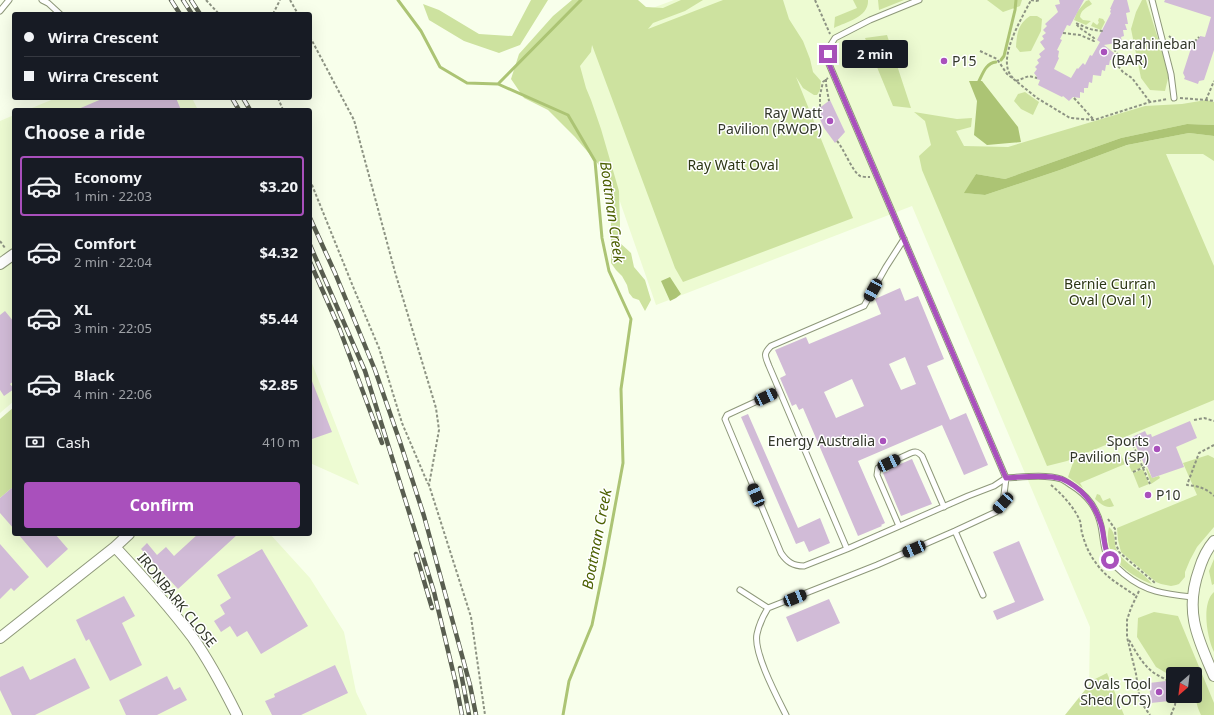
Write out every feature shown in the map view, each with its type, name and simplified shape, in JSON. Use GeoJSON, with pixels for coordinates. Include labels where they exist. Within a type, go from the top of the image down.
{"type":"FeatureCollection","features":[{"type":"Feature","properties":{"kind":"street"},"geometry":{"type":"LineString","coordinates":[[0,264],[12,255]]}},
{"type":"Feature","properties":{"kind":"street"},"geometry":{"type":"LineString","coordinates":[[0,638],[128,536]]}},
{"type":"Feature","properties":{"kind":"street"},"geometry":{"type":"LineString","coordinates":[[1214,541],[1202,559],[1192,596],[1196,630],[1214,676]]}},
{"type":"Feature","properties":{"kind":"street","name":"IRONBARK CLOSE"},"geometry":{"type":"LineString","coordinates":[[115,547],[152,586],[193,638],[220,682],[237,715]]}},
{"type":"Feature","properties":{"kind":"lane"},"geometry":{"type":"LineString","coordinates":[[0,12],[9,0]]}},
{"type":"Feature","properties":{"kind":"lane"},"geometry":{"type":"LineString","coordinates":[[42,0],[48,3],[58,12]]}},
{"type":"Feature","properties":{"kind":"lane"},"geometry":{"type":"LineString","coordinates":[[786,715],[758,654],[756,635],[763,616],[768,608],[877,565],[956,531],[996,512],[1003,503],[1006,478],[829,64],[828,54],[830,46],[835,38],[870,20],[919,0]]}},
{"type":"Feature","properties":{"kind":"lane"},"geometry":{"type":"LineString","coordinates":[[1152,0],[1171,74],[1174,98]]}},
{"type":"Feature","properties":{"kind":"lane"},"geometry":{"type":"LineString","coordinates":[[847,549],[765,357],[766,351],[771,346],[864,306],[904,239]]}},
{"type":"Feature","properties":{"kind":"lane"},"geometry":{"type":"LineString","coordinates":[[779,391],[727,415],[725,419],[781,553],[791,564],[804,566],[847,549],[994,486],[1006,478],[1048,476],[1061,479],[1080,490],[1088,498],[1096,510],[1101,525],[1106,552],[1116,567],[1141,586],[1153,591],[1192,596]]}},
{"type":"Feature","properties":{"kind":"lane"},"geometry":{"type":"LineString","coordinates":[[899,526],[877,475],[877,471],[878,468],[911,453],[919,452],[922,456],[944,507]]}},
{"type":"Feature","properties":{"kind":"lane"},"geometry":{"type":"LineString","coordinates":[[956,531],[983,595]]}},
{"type":"Feature","properties":{"kind":"lane"},"geometry":{"type":"LineString","coordinates":[[740,590],[768,608]]}},
{"type":"Feature","properties":{"kind":"path"},"geometry":{"type":"LineString","coordinates":[[206,0],[217,12]]}},
{"type":"Feature","properties":{"kind":"path"},"geometry":{"type":"LineString","coordinates":[[274,12],[280,0]]}},
{"type":"Feature","properties":{"kind":"path"},"geometry":{"type":"LineString","coordinates":[[290,0],[297,12]]}},
{"type":"Feature","properties":{"kind":"path"},"geometry":{"type":"LineString","coordinates":[[815,0],[833,41]]}},
{"type":"Feature","properties":{"kind":"path"},"geometry":{"type":"LineString","coordinates":[[1016,82],[1008,71],[1007,56],[1013,36],[1031,0],[1040,0]]}},
{"type":"Feature","properties":{"kind":"path"},"geometry":{"type":"LineString","coordinates":[[1158,21],[1169,36],[1178,44],[1187,46],[1199,37]]}},
{"type":"Feature","properties":{"kind":"path"},"geometry":{"type":"LineString","coordinates":[[1063,33],[1080,35],[1084,38],[1095,41],[1094,38],[1080,28],[1076,23],[1097,31],[1104,31]]}},
{"type":"Feature","properties":{"kind":"path"},"geometry":{"type":"LineString","coordinates":[[1084,38],[1088,27]]}},
{"type":"Feature","properties":{"kind":"path"},"geometry":{"type":"LineString","coordinates":[[312,41],[354,120],[395,272],[436,408],[439,430],[429,485]]}},
{"type":"Feature","properties":{"kind":"path"},"geometry":{"type":"LineString","coordinates":[[1114,49],[1120,58],[1117,65],[1123,72],[1132,78],[1150,102]]}},
{"type":"Feature","properties":{"kind":"path"},"geometry":{"type":"LineString","coordinates":[[980,51],[997,59],[1007,74],[1016,82],[1037,98],[1070,118],[1094,120],[1150,102],[1174,98],[1214,101]]}},
{"type":"Feature","properties":{"kind":"path"},"geometry":{"type":"LineString","coordinates":[[820,107],[822,82],[833,74]]}},
{"type":"Feature","properties":{"kind":"path"},"geometry":{"type":"LineString","coordinates":[[1016,82],[1029,76],[1037,78]]}},
{"type":"Feature","properties":{"kind":"path"},"geometry":{"type":"LineString","coordinates":[[826,79],[829,101]]}},
{"type":"Feature","properties":{"kind":"path"},"geometry":{"type":"LineString","coordinates":[[1206,100],[1214,81]]}},
{"type":"Feature","properties":{"kind":"path"},"geometry":{"type":"LineString","coordinates":[[1074,98],[1094,120]]}},
{"type":"Feature","properties":{"kind":"path"},"geometry":{"type":"LineString","coordinates":[[837,141],[853,168],[860,176],[877,176]]}},
{"type":"Feature","properties":{"kind":"path"},"geometry":{"type":"LineString","coordinates":[[312,185],[379,348],[402,423],[429,485],[471,617],[485,715]]}},
{"type":"Feature","properties":{"kind":"path"},"geometry":{"type":"LineString","coordinates":[[1194,420],[1204,418],[1214,421]]}},
{"type":"Feature","properties":{"kind":"path"},"geometry":{"type":"LineString","coordinates":[[1133,445],[1150,484]]}},
{"type":"Feature","properties":{"kind":"path"},"geometry":{"type":"LineString","coordinates":[[1214,445],[1199,453],[1187,485],[1199,486],[1214,496]]}},
{"type":"Feature","properties":{"kind":"path"},"geometry":{"type":"LineString","coordinates":[[1133,472],[1147,466]]}},
{"type":"Feature","properties":{"kind":"path"},"geometry":{"type":"LineString","coordinates":[[1048,482],[1057,490],[1074,511],[1080,522],[1087,548],[1096,564],[1103,572],[1136,596]]}},
{"type":"Feature","properties":{"kind":"path"},"geometry":{"type":"LineString","coordinates":[[1108,519],[1115,529],[1116,544],[1119,552],[1156,584]]}},
{"type":"Feature","properties":{"kind":"path"},"geometry":{"type":"LineString","coordinates":[[1141,586],[1131,608],[1128,620],[1127,637],[1136,674],[1140,701],[1150,715]]}},
{"type":"Feature","properties":{"kind":"path"},"geometry":{"type":"LineString","coordinates":[[1127,637],[1142,662],[1155,673],[1166,678]]}},
{"type":"Feature","properties":{"kind":"path"},"geometry":{"type":"LineString","coordinates":[[1171,715],[1175,703]]}},
{"type":"Feature","properties":{"kind":"shaded area"},"geometry":{"type":"Polygon","coordinates":[[[674,0],[1214,0],[1214,715],[1075,715],[1089,688],[1090,627],[912,206],[656,305],[564,41],[674,0]]]}},
{"type":"Feature","properties":{"kind":"shaded area"},"geometry":{"type":"Polygon","coordinates":[[[969,81],[982,81],[1018,127],[1021,142],[987,145],[974,135],[977,101],[969,81]]]}},
{"type":"Feature","properties":{"kind":"shaded area"},"geometry":{"type":"Polygon","coordinates":[[[51,100],[193,100],[197,108],[32,108],[51,100]]]}},
{"type":"Feature","properties":{"kind":"shaded area"},"geometry":{"type":"Polygon","coordinates":[[[12,116],[12,403],[0,413],[0,121],[12,116]]]}},
{"type":"Feature","properties":{"kind":"shaded area"},"geometry":{"type":"Polygon","coordinates":[[[1187,124],[1214,125],[1214,136],[1189,133],[1127,145],[1060,170],[985,195],[964,193],[976,174],[1005,179],[1121,138],[1187,124]]]}},
{"type":"Feature","properties":{"kind":"shaded area"},"geometry":{"type":"Polygon","coordinates":[[[670,277],[681,294],[670,301],[661,281],[670,277]]]}},
{"type":"Feature","properties":{"kind":"shaded area"},"geometry":{"type":"Polygon","coordinates":[[[312,363],[359,485],[312,464],[312,363]]]}},
{"type":"Feature","properties":{"kind":"shaded area"},"geometry":{"type":"Polygon","coordinates":[[[12,488],[12,536],[272,536],[310,578],[344,632],[356,692],[367,715],[0,715],[0,498],[12,488]]]}},
{"type":"Feature","properties":{"kind":"green space"},"geometry":{"type":"Polygon","coordinates":[[[531,0],[548,0],[520,45],[499,53],[464,41],[429,20],[423,4],[439,10],[479,34],[512,36],[531,0]]]}},
{"type":"Feature","properties":{"kind":"green space","name":"Ray Watt Oval"},"geometry":{"type":"Polygon","coordinates":[[[572,0],[638,0],[646,7],[663,8],[681,0],[703,0],[685,11],[653,23],[648,29],[723,0],[783,0],[789,19],[803,41],[813,72],[821,81],[820,90],[817,95],[814,95],[803,88],[796,77],[853,218],[683,282],[675,268],[592,45],[591,52],[580,66],[586,88],[601,129],[619,191],[619,242],[631,253],[634,267],[645,280],[651,300],[645,311],[639,300],[633,298],[629,293],[622,276],[611,263],[611,224],[607,193],[599,165],[575,137],[548,110],[524,98],[511,79],[519,54],[553,16],[572,0]]]}},
{"type":"Feature","properties":{"kind":"green space"},"geometry":{"type":"Polygon","coordinates":[[[853,0],[868,0],[865,11],[851,21],[834,28],[835,17],[857,8],[853,0]]]}},
{"type":"Feature","properties":{"kind":"green space"},"geometry":{"type":"Polygon","coordinates":[[[878,0],[904,0],[879,10],[878,0]]]}},
{"type":"Feature","properties":{"kind":"green space"},"geometry":{"type":"Polygon","coordinates":[[[987,0],[1022,0],[1020,6],[1003,12],[987,0]]]}},
{"type":"Feature","properties":{"kind":"green space"},"geometry":{"type":"Polygon","coordinates":[[[1089,0],[1092,4],[1083,11],[1080,17],[1083,20],[1091,21],[1086,25],[1074,20],[1077,12],[1086,1],[1089,0]]]}},
{"type":"Feature","properties":{"kind":"green space"},"geometry":{"type":"Polygon","coordinates":[[[1142,0],[1146,0],[1169,74],[1165,91],[1150,90],[1141,78],[1131,29],[1136,12],[1142,0]]]}},
{"type":"Feature","properties":{"kind":"green space"},"geometry":{"type":"Polygon","coordinates":[[[1030,16],[1037,16],[1042,19],[1041,31],[1031,51],[1020,52],[1016,47],[1018,33],[1023,22],[1030,16]]]}},
{"type":"Feature","properties":{"kind":"green space"},"geometry":{"type":"Polygon","coordinates":[[[1099,18],[1103,19],[1105,22],[1101,30],[1091,26],[1093,22],[1097,25],[1098,24],[1099,18]]]}},
{"type":"Feature","properties":{"kind":"green space"},"geometry":{"type":"Polygon","coordinates":[[[887,35],[911,108],[893,106],[865,38],[887,35]]]}},
{"type":"Feature","properties":{"kind":"green space"},"geometry":{"type":"Polygon","coordinates":[[[1025,92],[1039,102],[1033,115],[1021,109],[1014,101],[1018,94],[1025,92]]]}},
{"type":"Feature","properties":{"kind":"green space","name":"Bernie Curran Oval (Oval 1)"},"geometry":{"type":"Polygon","coordinates":[[[1206,100],[1214,102],[1214,125],[1187,124],[1121,138],[1005,179],[976,174],[965,193],[985,195],[1060,170],[1127,145],[1189,133],[1214,136],[1214,161],[1203,154],[1166,154],[1214,266],[1214,400],[1067,461],[1047,466],[922,170],[919,156],[931,145],[925,121],[914,112],[957,119],[972,118],[971,127],[956,131],[964,146],[1008,147],[1145,106],[1182,104],[1206,100]]]}},
{"type":"Feature","properties":{"kind":"green space"},"geometry":{"type":"Polygon","coordinates":[[[12,409],[12,488],[0,498],[0,419],[12,409]]]}},
{"type":"Feature","properties":{"kind":"green space"},"geometry":{"type":"Polygon","coordinates":[[[1095,452],[1099,463],[1120,453],[1125,464],[1080,483],[1083,488],[1068,477],[1074,460],[1095,452]]]}},
{"type":"Feature","properties":{"kind":"green space"},"geometry":{"type":"Polygon","coordinates":[[[1136,454],[1142,467],[1132,472],[1126,459],[1136,454]]]}},
{"type":"Feature","properties":{"kind":"green space"},"geometry":{"type":"Polygon","coordinates":[[[1208,455],[1214,458],[1214,527],[1197,547],[1185,572],[1185,577],[1179,584],[1171,586],[1161,584],[1156,582],[1121,552],[1117,528],[1197,495],[1183,463],[1208,455]]]}},
{"type":"Feature","properties":{"kind":"green space"},"geometry":{"type":"Polygon","coordinates":[[[1147,468],[1152,478],[1159,476],[1160,478],[1151,484],[1146,469],[1147,468]]]}},
{"type":"Feature","properties":{"kind":"green space"},"geometry":{"type":"Polygon","coordinates":[[[1143,469],[1149,484],[1139,488],[1133,473],[1143,469]]]}},
{"type":"Feature","properties":{"kind":"green space"},"geometry":{"type":"Polygon","coordinates":[[[1097,494],[1100,495],[1103,501],[1110,498],[1114,506],[1108,507],[1102,504],[1095,499],[1097,494]]]}},
{"type":"Feature","properties":{"kind":"green space"},"geometry":{"type":"Polygon","coordinates":[[[1109,527],[1113,532],[1116,548],[1120,556],[1144,575],[1152,584],[1126,570],[1119,563],[1109,547],[1109,527]]]}},
{"type":"Feature","properties":{"kind":"green space"},"geometry":{"type":"Polygon","coordinates":[[[1214,559],[1214,584],[1212,585],[1209,571],[1214,559]]]}},
{"type":"Feature","properties":{"kind":"green space"},"geometry":{"type":"Polygon","coordinates":[[[1214,592],[1214,652],[1207,630],[1206,612],[1210,597],[1214,592]]]}},
{"type":"Feature","properties":{"kind":"green space"},"geometry":{"type":"Polygon","coordinates":[[[1154,612],[1178,616],[1199,667],[1166,667],[1166,673],[1156,667],[1137,637],[1138,618],[1154,612]]]}},
{"type":"Feature","properties":{"kind":"green space"},"geometry":{"type":"Polygon","coordinates":[[[1107,673],[1124,715],[1065,715],[1093,680],[1107,673]]]}},
{"type":"Feature","properties":{"kind":"green space"},"geometry":{"type":"Polygon","coordinates":[[[1202,674],[1214,703],[1214,715],[1201,715],[1197,703],[1202,703],[1202,674]]]}},
{"type":"Feature","properties":{"kind":"building","name":"Barahineban (BAR)"},"geometry":{"type":"Polygon","coordinates":[[[1059,0],[1084,0],[1070,26],[1067,25],[1060,39],[1062,40],[1057,50],[1059,51],[1059,58],[1054,69],[1071,78],[1077,68],[1078,69],[1083,63],[1085,65],[1090,55],[1092,56],[1100,42],[1097,40],[1111,13],[1110,9],[1114,0],[1127,0],[1130,12],[1126,13],[1128,24],[1125,24],[1127,30],[1123,30],[1124,36],[1121,37],[1122,42],[1104,45],[1114,53],[1113,60],[1110,60],[1109,65],[1106,65],[1105,71],[1102,70],[1101,76],[1093,75],[1092,83],[1089,82],[1088,88],[1084,88],[1084,93],[1080,92],[1080,98],[1073,97],[1069,101],[1063,96],[1062,97],[1038,85],[1040,80],[1036,79],[1037,77],[1034,73],[1037,69],[1035,67],[1039,63],[1037,60],[1041,57],[1039,54],[1045,49],[1040,42],[1044,39],[1042,36],[1046,33],[1043,30],[1047,26],[1045,24],[1058,12],[1055,5],[1060,4],[1059,0]]]}},
{"type":"Feature","properties":{"kind":"building"},"geometry":{"type":"Polygon","coordinates":[[[1165,0],[1214,0],[1214,50],[1204,80],[1199,81],[1198,84],[1184,79],[1185,77],[1183,73],[1192,45],[1200,36],[1205,37],[1211,17],[1164,2],[1165,0]]]}},
{"type":"Feature","properties":{"kind":"building"},"geometry":{"type":"Polygon","coordinates":[[[99,100],[177,100],[180,108],[81,108],[99,100]]]}},
{"type":"Feature","properties":{"kind":"building","name":"Ray Watt Pavilion (RWOP)"},"geometry":{"type":"Polygon","coordinates":[[[830,100],[845,132],[835,143],[824,128],[817,113],[818,109],[830,100]]]}},
{"type":"Feature","properties":{"kind":"building"},"geometry":{"type":"Polygon","coordinates":[[[900,288],[905,301],[918,296],[944,359],[927,366],[950,420],[966,413],[988,465],[964,475],[942,425],[858,461],[885,523],[881,525],[882,526],[858,536],[803,408],[799,410],[796,404],[792,406],[780,378],[786,375],[775,350],[806,337],[809,344],[881,314],[875,299],[900,288]],[[905,357],[889,364],[901,390],[916,384],[905,357]],[[852,379],[824,392],[836,418],[864,406],[852,379]]]}},
{"type":"Feature","properties":{"kind":"building"},"geometry":{"type":"Polygon","coordinates":[[[5,311],[12,320],[12,382],[10,384],[12,390],[4,396],[0,390],[0,315],[5,311]]]}},
{"type":"Feature","properties":{"kind":"building"},"geometry":{"type":"Polygon","coordinates":[[[312,381],[332,432],[312,439],[312,381]]]}},
{"type":"Feature","properties":{"kind":"building"},"geometry":{"type":"Polygon","coordinates":[[[748,414],[798,528],[820,518],[830,543],[809,552],[804,541],[796,544],[741,417],[748,414]]]}},
{"type":"Feature","properties":{"kind":"building","name":"Sports Pavilion (SP)"},"geometry":{"type":"Polygon","coordinates":[[[1190,421],[1197,438],[1176,447],[1184,467],[1152,478],[1132,437],[1145,431],[1147,435],[1151,434],[1152,437],[1190,421]]]}},
{"type":"Feature","properties":{"kind":"building"},"geometry":{"type":"Polygon","coordinates":[[[912,459],[932,504],[901,516],[883,473],[912,459]]]}},
{"type":"Feature","properties":{"kind":"building"},"geometry":{"type":"Polygon","coordinates":[[[12,488],[12,527],[0,513],[0,498],[12,488]]]}},
{"type":"Feature","properties":{"kind":"building"},"geometry":{"type":"Polygon","coordinates":[[[20,536],[57,536],[68,549],[47,568],[20,536]]]}},
{"type":"Feature","properties":{"kind":"building"},"geometry":{"type":"Polygon","coordinates":[[[196,536],[236,536],[178,589],[141,549],[147,543],[157,555],[166,547],[174,556],[196,536]]]}},
{"type":"Feature","properties":{"kind":"building"},"geometry":{"type":"Polygon","coordinates":[[[1019,541],[1044,600],[997,620],[993,611],[1015,602],[993,552],[1019,541]]]}},
{"type":"Feature","properties":{"kind":"building"},"geometry":{"type":"Polygon","coordinates":[[[0,544],[29,577],[14,591],[11,588],[0,599],[0,544]]]}},
{"type":"Feature","properties":{"kind":"building"},"geometry":{"type":"Polygon","coordinates":[[[262,549],[308,626],[261,654],[247,631],[237,637],[230,626],[221,632],[214,621],[225,614],[220,605],[231,598],[217,575],[262,549]]]}},
{"type":"Feature","properties":{"kind":"building"},"geometry":{"type":"Polygon","coordinates":[[[124,596],[135,616],[122,623],[142,665],[110,681],[89,639],[86,641],[76,620],[124,596]]]}},
{"type":"Feature","properties":{"kind":"building"},"geometry":{"type":"Polygon","coordinates":[[[829,599],[840,623],[797,642],[786,617],[829,599]]]}},
{"type":"Feature","properties":{"kind":"building"},"geometry":{"type":"Polygon","coordinates":[[[75,658],[90,688],[35,715],[12,715],[0,690],[0,677],[23,666],[30,680],[75,658]]]}},
{"type":"Feature","properties":{"kind":"building"},"geometry":{"type":"Polygon","coordinates":[[[335,665],[348,693],[301,715],[272,715],[265,701],[275,697],[274,694],[335,665]]]}},
{"type":"Feature","properties":{"kind":"building"},"geometry":{"type":"Polygon","coordinates":[[[167,676],[174,690],[180,687],[187,700],[157,715],[126,715],[119,700],[167,676]]]}},
{"type":"Feature","properties":{"kind":"building","name":"Ovals Tool Shed (OTS)"},"geometry":{"type":"Polygon","coordinates":[[[1166,681],[1166,701],[1151,703],[1149,683],[1166,681]]]}},
{"type":"Feature","properties":{"kind":"waterway","name":"Boatman Creek"},"geometry":{"type":"LineString","coordinates":[[398,0],[421,31],[440,67],[467,83],[498,84],[568,115],[595,161],[602,238],[609,271],[631,319],[621,389],[623,463],[592,625],[569,681],[563,715]]}},
{"type":"Feature","properties":{"kind":"waterway"},"geometry":{"type":"LineString","coordinates":[[498,84],[581,0]]}},
{"type":"Feature","properties":{"kind":"waterway"},"geometry":{"type":"LineString","coordinates":[[1001,60],[1004,56],[1016,0]]}},
{"type":"Feature","properties":{"kind":"waterway"},"geometry":{"type":"LineString","coordinates":[[979,81],[987,66],[996,62]]}},
{"type":"Feature","properties":{"kind":"railway"},"geometry":{"type":"LineString","coordinates":[[171,0],[179,12]]}},
{"type":"Feature","properties":{"kind":"railway"},"geometry":{"type":"LineString","coordinates":[[183,0],[191,12]]}},
{"type":"Feature","properties":{"kind":"railway"},"geometry":{"type":"LineString","coordinates":[[191,0],[199,12]]}},
{"type":"Feature","properties":{"kind":"railway"},"geometry":{"type":"LineString","coordinates":[[233,100],[238,108]]}},
{"type":"Feature","properties":{"kind":"railway"},"geometry":{"type":"LineString","coordinates":[[244,100],[249,108]]}},
{"type":"Feature","properties":{"kind":"railway"},"geometry":{"type":"LineString","coordinates":[[312,222],[335,273],[375,370],[400,442],[424,516],[470,685],[476,715]]}},
{"type":"Feature","properties":{"kind":"railway"},"geometry":{"type":"LineString","coordinates":[[312,250],[365,371],[434,592],[462,715]]}},
{"type":"Feature","properties":{"kind":"railway"},"geometry":{"type":"LineString","coordinates":[[312,267],[340,330],[382,443]]}},
{"type":"Feature","properties":{"kind":"railway"},"geometry":{"type":"LineString","coordinates":[[416,554],[432,608]]}},
{"type":"Feature","properties":{"kind":"railway"},"geometry":{"type":"LineString","coordinates":[[460,668],[469,715]]}},
{"type":"Feature","properties":{"kind":"place","name":"Barahineban (BAR)"},"geometry":{"type":"Point","coordinates":[1104,52]}},
{"type":"Feature","properties":{"kind":"place","name":"P15"},"geometry":{"type":"Point","coordinates":[944,61]}},
{"type":"Feature","properties":{"kind":"place","name":"Ray Watt Pavilion (RWOP)"},"geometry":{"type":"Point","coordinates":[830,121]}},
{"type":"Feature","properties":{"kind":"place","name":"Energy Australia"},"geometry":{"type":"Point","coordinates":[883,441]}},
{"type":"Feature","properties":{"kind":"place","name":"Sports Pavilion (SP)"},"geometry":{"type":"Point","coordinates":[1157,449]}},
{"type":"Feature","properties":{"kind":"place","name":"P10"},"geometry":{"type":"Point","coordinates":[1148,495]}},
{"type":"Feature","properties":{"kind":"place","name":"Ovals Tool Shed (OTS)"},"geometry":{"type":"Point","coordinates":[1159,692]}},
{"type":"Feature","properties":{"kind":"route"},"geometry":{"type":"LineString","coordinates":[[828,54],[829,64],[1006,478],[1048,476],[1061,479],[1080,490],[1094,506],[1098,514],[1106,552],[1110,560]]}}]}
